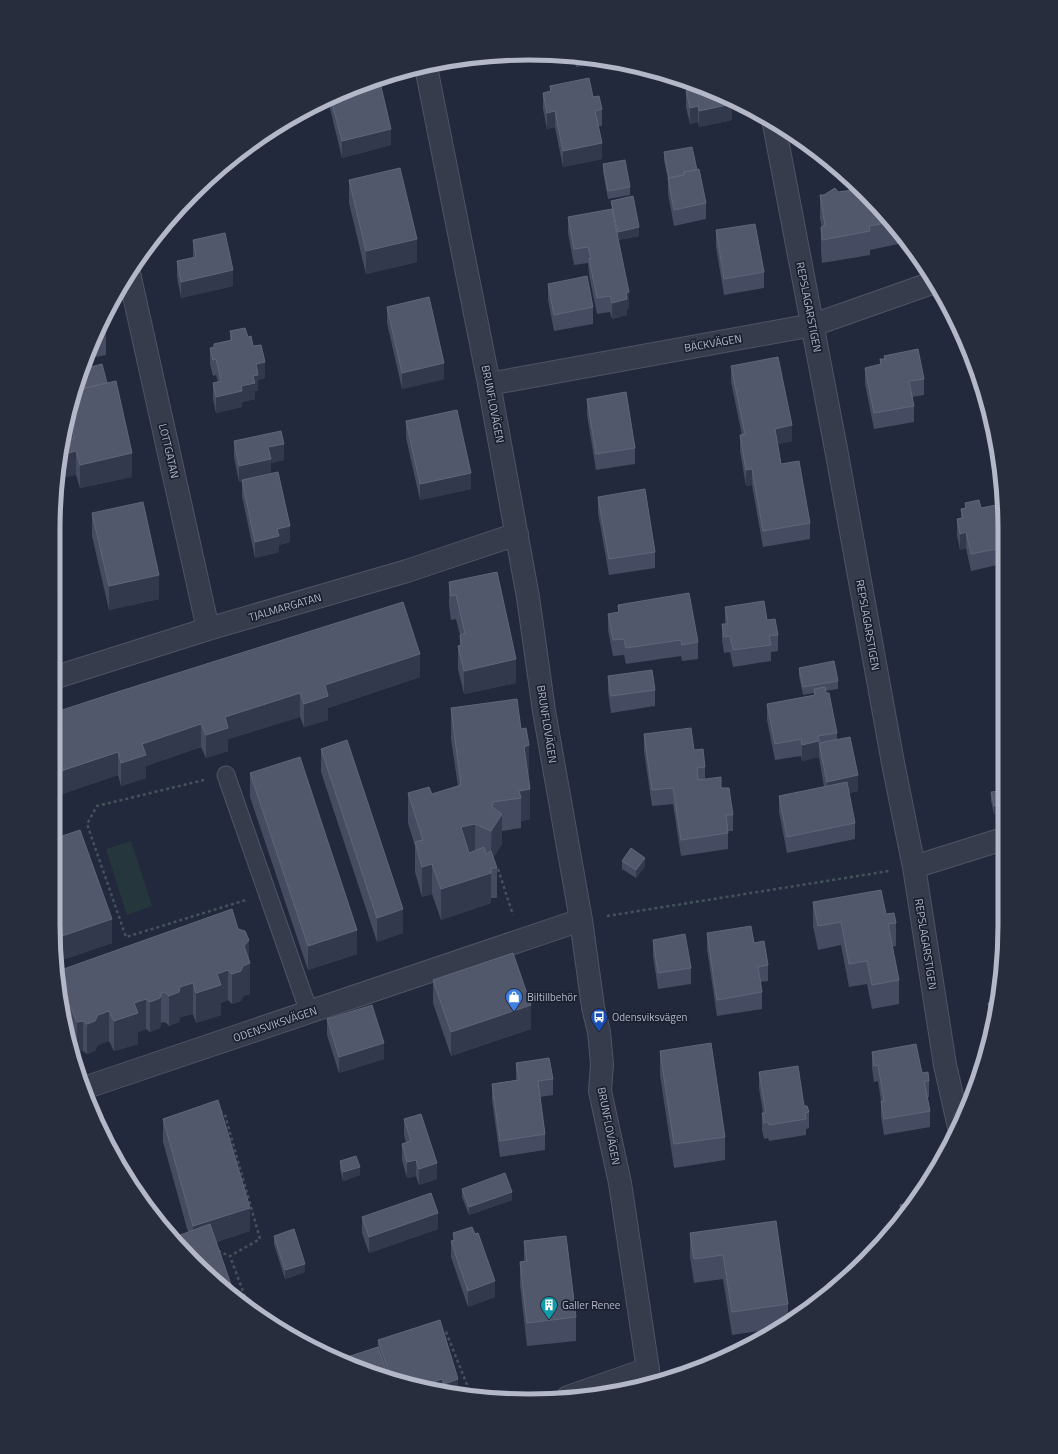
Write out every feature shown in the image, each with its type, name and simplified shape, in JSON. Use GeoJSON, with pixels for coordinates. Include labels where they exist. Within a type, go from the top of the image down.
{"type":"FeatureCollection","features":[{"type":"Feature","properties":{"kind":"street","name":"BRUNFLOVÄGEN"},"geometry":{"type":"LineString","coordinates":[[427,72],[489,384],[528,597],[546,718],[581,920],[593,1007],[599,1032],[602,1064],[600,1091],[620,1183],[649,1376]]}},
{"type":"Feature","properties":{"kind":"street","name":"REPSLAGARSTIGEN"},"geometry":{"type":"LineString","coordinates":[[775,130],[813,325],[893,763],[914,867],[945,1065],[957,1117]]}},
{"type":"Feature","properties":{"kind":"street","name":"LOTTGATAN"},"geometry":{"type":"LineString","coordinates":[[131,281],[208,629]]}},
{"type":"Feature","properties":{"kind":"street","name":"BÄCKVÄGEN"},"geometry":{"type":"LineString","coordinates":[[489,384],[813,325],[929,284]]}},
{"type":"Feature","properties":{"kind":"street","name":"TJALMARGATAN"},"geometry":{"type":"LineString","coordinates":[[60,676],[208,629],[407,571],[517,534]]}},
{"type":"Feature","properties":{"kind":"street"},"geometry":{"type":"LineString","coordinates":[[914,867],[998,841]]}},
{"type":"Feature","properties":{"kind":"street","name":"ODENSVIKSVÄGEN"},"geometry":{"type":"LineString","coordinates":[[89,1086],[581,920]]}},
{"type":"Feature","properties":{"kind":"street"},"geometry":{"type":"LineString","coordinates":[[604,1388],[649,1376]]}},
{"type":"Feature","properties":{"kind":"lane"},"geometry":{"type":"LineString","coordinates":[[226,775],[309,1012]]}},
{"type":"Feature","properties":{"kind":"path"},"geometry":{"type":"LineString","coordinates":[[226,775],[97,806],[87,824],[126,936],[268,894]]}},
{"type":"Feature","properties":{"kind":"path"},"geometry":{"type":"LineString","coordinates":[[581,920],[914,867]]}},
{"type":"Feature","properties":{"kind":"path"},"geometry":{"type":"LineString","coordinates":[[498,870],[521,941]]}},
{"type":"Feature","properties":{"kind":"path"},"geometry":{"type":"LineString","coordinates":[[214,1107],[225,1115],[260,1239],[230,1256]]}},
{"type":"Feature","properties":{"kind":"path"},"geometry":{"type":"LineString","coordinates":[[216,1250],[230,1256],[246,1299]]}},
{"type":"Feature","properties":{"kind":"path"},"geometry":{"type":"LineString","coordinates":[[438,1334],[446,1332],[469,1390]]}},
{"type":"Feature","properties":{"kind":"shaded area"},"geometry":{"type":"Polygon","coordinates":[[[131,841],[152,906],[127,915],[106,849],[131,841]]]}},
{"type":"Feature","properties":{"kind":"building"},"geometry":{"type":"Polygon","coordinates":[[[589,78],[593,97],[599,96],[602,109],[595,111],[602,143],[563,151],[555,111],[547,113],[543,93],[551,91],[550,86],[589,78]]]}},
{"type":"Feature","properties":{"kind":"building"},"geometry":{"type":"Polygon","coordinates":[[[380,84],[391,129],[342,141],[332,104],[380,84]]]}},
{"type":"Feature","properties":{"kind":"building"},"geometry":{"type":"Polygon","coordinates":[[[692,90],[728,105],[699,111],[698,106],[690,108],[686,91],[692,90]]]}},
{"type":"Feature","properties":{"kind":"building"},"geometry":{"type":"Polygon","coordinates":[[[692,147],[697,170],[684,172],[684,175],[669,178],[664,152],[692,147]]]}},
{"type":"Feature","properties":{"kind":"building"},"geometry":{"type":"Polygon","coordinates":[[[625,160],[630,187],[608,191],[603,164],[625,160]]]}},
{"type":"Feature","properties":{"kind":"building"},"geometry":{"type":"Polygon","coordinates":[[[400,168],[417,239],[366,251],[349,180],[400,168]]]}},
{"type":"Feature","properties":{"kind":"building"},"geometry":{"type":"Polygon","coordinates":[[[699,169],[706,203],[674,210],[668,178],[684,175],[684,172],[699,169]]]}},
{"type":"Feature","properties":{"kind":"building"},"geometry":{"type":"Polygon","coordinates":[[[835,188],[838,192],[853,190],[885,223],[869,226],[870,231],[822,240],[821,227],[825,225],[820,195],[824,195],[835,188]]]}},
{"type":"Feature","properties":{"kind":"building"},"geometry":{"type":"Polygon","coordinates":[[[633,196],[639,227],[618,232],[611,201],[633,196]]]}},
{"type":"Feature","properties":{"kind":"building"},"geometry":{"type":"Polygon","coordinates":[[[612,209],[629,292],[626,293],[627,299],[612,303],[610,296],[597,298],[588,247],[574,249],[568,217],[612,209]]]}},
{"type":"Feature","properties":{"kind":"building"},"geometry":{"type":"Polygon","coordinates":[[[755,224],[764,272],[724,279],[716,230],[755,224]]]}},
{"type":"Feature","properties":{"kind":"building"},"geometry":{"type":"Polygon","coordinates":[[[225,233],[233,270],[181,282],[177,261],[196,257],[193,240],[225,233]]]}},
{"type":"Feature","properties":{"kind":"building"},"geometry":{"type":"Polygon","coordinates":[[[587,276],[593,307],[554,315],[548,284],[587,276]]]}},
{"type":"Feature","properties":{"kind":"building"},"geometry":{"type":"Polygon","coordinates":[[[429,297],[444,363],[402,373],[387,307],[429,297]]]}},
{"type":"Feature","properties":{"kind":"building"},"geometry":{"type":"Polygon","coordinates":[[[245,328],[248,337],[251,336],[253,346],[261,345],[265,362],[256,364],[258,375],[253,376],[255,383],[241,386],[242,391],[216,397],[213,383],[221,381],[216,359],[213,360],[210,348],[214,347],[214,344],[232,340],[230,331],[245,328]]]}},
{"type":"Feature","properties":{"kind":"building"},"geometry":{"type":"Polygon","coordinates":[[[918,349],[924,379],[909,381],[914,406],[874,413],[865,368],[881,364],[880,359],[885,359],[884,356],[918,349]]]}},
{"type":"Feature","properties":{"kind":"building"},"geometry":{"type":"Polygon","coordinates":[[[778,357],[792,425],[775,429],[781,464],[799,461],[810,523],[763,531],[752,469],[746,470],[740,435],[745,434],[731,366],[778,357]]]}},
{"type":"Feature","properties":{"kind":"building"},"geometry":{"type":"Polygon","coordinates":[[[102,364],[107,383],[82,389],[89,367],[102,364]]]}},
{"type":"Feature","properties":{"kind":"building"},"geometry":{"type":"Polygon","coordinates":[[[116,381],[132,453],[80,465],[76,451],[66,454],[69,439],[74,438],[72,427],[82,389],[116,381]]]}},
{"type":"Feature","properties":{"kind":"building"},"geometry":{"type":"Polygon","coordinates":[[[626,392],[635,448],[596,454],[587,399],[626,392]]]}},
{"type":"Feature","properties":{"kind":"building"},"geometry":{"type":"Polygon","coordinates":[[[457,410],[471,473],[420,484],[406,421],[457,410]]]}},
{"type":"Feature","properties":{"kind":"building"},"geometry":{"type":"Polygon","coordinates":[[[281,431],[284,444],[268,447],[271,459],[239,466],[234,441],[281,431]]]}},
{"type":"Feature","properties":{"kind":"building"},"geometry":{"type":"Polygon","coordinates":[[[278,472],[290,526],[277,529],[279,536],[255,542],[242,480],[278,472]]]}},
{"type":"Feature","properties":{"kind":"building"},"geometry":{"type":"Polygon","coordinates":[[[645,489],[655,552],[609,559],[598,497],[645,489]]]}},
{"type":"Feature","properties":{"kind":"building"},"geometry":{"type":"Polygon","coordinates":[[[979,500],[981,508],[997,505],[998,549],[971,554],[966,532],[960,534],[957,519],[963,518],[961,509],[966,508],[965,503],[979,500]]]}},
{"type":"Feature","properties":{"kind":"building"},"geometry":{"type":"Polygon","coordinates":[[[143,502],[159,575],[109,586],[92,513],[143,502]]]}},
{"type":"Feature","properties":{"kind":"building"},"geometry":{"type":"Polygon","coordinates":[[[497,572],[516,659],[464,671],[458,646],[461,645],[460,635],[465,633],[456,595],[451,596],[449,582],[497,572]]]}},
{"type":"Feature","properties":{"kind":"building"},"geometry":{"type":"Polygon","coordinates":[[[689,593],[698,642],[682,645],[681,640],[626,648],[624,639],[613,640],[608,614],[619,612],[618,605],[689,593]]]}},
{"type":"Feature","properties":{"kind":"building"},"geometry":{"type":"Polygon","coordinates":[[[764,601],[767,620],[775,619],[778,635],[769,636],[771,645],[733,650],[730,636],[724,637],[722,624],[728,624],[725,607],[764,601]]]}},
{"type":"Feature","properties":{"kind":"building"},"geometry":{"type":"Polygon","coordinates":[[[403,602],[420,654],[325,685],[328,696],[304,704],[300,693],[225,717],[228,728],[206,735],[201,724],[142,744],[146,755],[121,763],[118,752],[60,771],[60,711],[403,602]]]}},
{"type":"Feature","properties":{"kind":"building"},"geometry":{"type":"Polygon","coordinates":[[[834,661],[838,681],[803,687],[799,668],[834,661]]]}},
{"type":"Feature","properties":{"kind":"building"},"geometry":{"type":"Polygon","coordinates":[[[652,670],[655,690],[611,696],[608,676],[652,670]]]}},
{"type":"Feature","properties":{"kind":"building"},"geometry":{"type":"Polygon","coordinates":[[[825,687],[826,693],[829,693],[837,733],[818,736],[819,741],[802,745],[801,739],[775,744],[767,704],[815,695],[814,689],[825,687]]]}},
{"type":"Feature","properties":{"kind":"building"},"geometry":{"type":"Polygon","coordinates":[[[517,699],[521,729],[526,728],[529,745],[524,747],[530,789],[519,791],[521,798],[493,802],[492,807],[502,814],[491,831],[475,824],[461,827],[469,853],[484,847],[486,854],[491,851],[497,868],[491,868],[491,873],[441,889],[432,864],[422,867],[415,842],[423,840],[408,793],[429,787],[432,794],[461,785],[451,708],[517,699]]]}},
{"type":"Feature","properties":{"kind":"building"},"geometry":{"type":"Polygon","coordinates":[[[691,728],[694,750],[703,749],[705,767],[697,768],[698,780],[721,777],[721,788],[729,788],[733,815],[726,815],[728,833],[681,840],[673,788],[652,790],[644,734],[691,728]]]}},
{"type":"Feature","properties":{"kind":"building"},"geometry":{"type":"Polygon","coordinates":[[[850,737],[858,775],[827,782],[819,743],[850,737]]]}},
{"type":"Feature","properties":{"kind":"building"},"geometry":{"type":"Polygon","coordinates":[[[347,740],[403,909],[377,918],[321,749],[347,740]]]}},
{"type":"Feature","properties":{"kind":"building"},"geometry":{"type":"Polygon","coordinates":[[[300,757],[357,930],[308,946],[250,773],[300,757]]]}},
{"type":"Feature","properties":{"kind":"building"},"geometry":{"type":"Polygon","coordinates":[[[847,782],[855,823],[787,837],[779,796],[847,782]]]}},
{"type":"Feature","properties":{"kind":"building"},"geometry":{"type":"Polygon","coordinates":[[[998,791],[998,805],[994,806],[991,792],[998,791]]]}},
{"type":"Feature","properties":{"kind":"building"},"geometry":{"type":"Polygon","coordinates":[[[80,830],[112,919],[60,937],[60,925],[60,837],[80,830]]]}},
{"type":"Feature","properties":{"kind":"building"},"geometry":{"type":"Polygon","coordinates":[[[631,848],[645,858],[636,870],[622,861],[631,848]]]}},
{"type":"Feature","properties":{"kind":"building"},"geometry":{"type":"Polygon","coordinates":[[[881,890],[886,914],[894,913],[896,923],[888,924],[899,980],[872,985],[867,961],[849,964],[841,922],[818,926],[813,902],[881,890]]]}},
{"type":"Feature","properties":{"kind":"building"},"geometry":{"type":"Polygon","coordinates":[[[232,909],[238,929],[245,931],[249,940],[244,946],[250,963],[243,966],[241,971],[232,974],[228,970],[217,974],[221,985],[196,993],[193,983],[180,987],[179,992],[169,996],[165,992],[161,993],[160,998],[150,1002],[146,999],[134,1003],[138,1013],[114,1021],[109,1011],[98,1015],[95,1021],[87,1024],[83,1021],[77,1022],[70,1005],[67,1005],[62,970],[232,909]]]}},
{"type":"Feature","properties":{"kind":"building"},"geometry":{"type":"Polygon","coordinates":[[[751,926],[754,943],[764,941],[768,965],[758,967],[762,992],[717,1000],[707,933],[751,926]]]}},
{"type":"Feature","properties":{"kind":"building"},"geometry":{"type":"Polygon","coordinates":[[[685,934],[691,968],[658,973],[653,940],[685,934]]]}},
{"type":"Feature","properties":{"kind":"building"},"geometry":{"type":"Polygon","coordinates":[[[513,953],[531,1005],[451,1032],[433,980],[513,953]]]}},
{"type":"Feature","properties":{"kind":"building"},"geometry":{"type":"Polygon","coordinates":[[[991,1002],[990,1012],[988,1003],[991,1002]]]}},
{"type":"Feature","properties":{"kind":"building"},"geometry":{"type":"Polygon","coordinates":[[[372,1005],[384,1043],[339,1057],[327,1019],[372,1005]]]}},
{"type":"Feature","properties":{"kind":"building"},"geometry":{"type":"Polygon","coordinates":[[[711,1043],[725,1137],[674,1144],[660,1051],[711,1043]]]}},
{"type":"Feature","properties":{"kind":"building"},"geometry":{"type":"Polygon","coordinates":[[[916,1044],[922,1073],[928,1072],[929,1081],[924,1081],[930,1111],[884,1119],[881,1101],[884,1101],[878,1065],[874,1066],[872,1052],[916,1044]]]}},
{"type":"Feature","properties":{"kind":"building"},"geometry":{"type":"Polygon","coordinates":[[[549,1058],[553,1079],[538,1081],[545,1134],[500,1141],[492,1084],[519,1080],[516,1063],[549,1058]]]}},
{"type":"Feature","properties":{"kind":"building"},"geometry":{"type":"Polygon","coordinates":[[[798,1066],[804,1106],[807,1106],[809,1112],[805,1113],[806,1119],[769,1125],[768,1122],[764,1123],[762,1113],[766,1113],[759,1072],[798,1066]]]}},
{"type":"Feature","properties":{"kind":"building"},"geometry":{"type":"Polygon","coordinates":[[[218,1100],[250,1208],[193,1226],[163,1119],[218,1100]]]}},
{"type":"Feature","properties":{"kind":"building"},"geometry":{"type":"Polygon","coordinates":[[[421,1114],[437,1163],[419,1169],[416,1160],[407,1162],[402,1144],[411,1141],[404,1119],[421,1114]]]}},
{"type":"Feature","properties":{"kind":"building"},"geometry":{"type":"Polygon","coordinates":[[[356,1156],[360,1167],[343,1172],[340,1161],[356,1156]]]}},
{"type":"Feature","properties":{"kind":"building"},"geometry":{"type":"Polygon","coordinates":[[[505,1173],[512,1192],[469,1207],[462,1189],[505,1173]]]}},
{"type":"Feature","properties":{"kind":"building"},"geometry":{"type":"Polygon","coordinates":[[[431,1193],[438,1213],[369,1237],[362,1217],[431,1193]]]}},
{"type":"Feature","properties":{"kind":"building"},"geometry":{"type":"Polygon","coordinates":[[[906,1204],[901,1211],[900,1205],[906,1204]]]}},
{"type":"Feature","properties":{"kind":"building"},"geometry":{"type":"Polygon","coordinates":[[[776,1221],[788,1304],[732,1312],[723,1255],[694,1259],[690,1233],[776,1221]]]}},
{"type":"Feature","properties":{"kind":"building"},"geometry":{"type":"Polygon","coordinates":[[[210,1224],[232,1288],[197,1257],[178,1236],[210,1224]]]}},
{"type":"Feature","properties":{"kind":"building"},"geometry":{"type":"Polygon","coordinates":[[[472,1227],[475,1234],[478,1233],[495,1281],[468,1291],[451,1241],[455,1240],[453,1233],[472,1227]]]}},
{"type":"Feature","properties":{"kind":"building"},"geometry":{"type":"Polygon","coordinates":[[[294,1229],[305,1264],[285,1270],[274,1236],[294,1229]]]}},
{"type":"Feature","properties":{"kind":"building","name":"Galler Renee"},"geometry":{"type":"Polygon","coordinates":[[[566,1236],[576,1317],[527,1323],[520,1262],[527,1261],[524,1241],[566,1236]]]}},
{"type":"Feature","properties":{"kind":"building"},"geometry":{"type":"Polygon","coordinates":[[[440,1320],[458,1379],[444,1384],[442,1379],[429,1383],[389,1372],[378,1340],[440,1320]]]}},
{"type":"Feature","properties":{"kind":"building"},"geometry":{"type":"Polygon","coordinates":[[[378,1347],[386,1372],[378,1369],[347,1357],[378,1347]]]}},
{"type":"Feature","properties":{"kind":"place","name":"Biltillbehör"},"geometry":{"type":"Point","coordinates":[514,1012]}},
{"type":"Feature","properties":{"kind":"place","name":"Odensviksvägen"},"geometry":{"type":"Point","coordinates":[599,1032]}},
{"type":"Feature","properties":{"kind":"place","name":"Galler Renee"},"geometry":{"type":"Point","coordinates":[549,1320]}}]}
